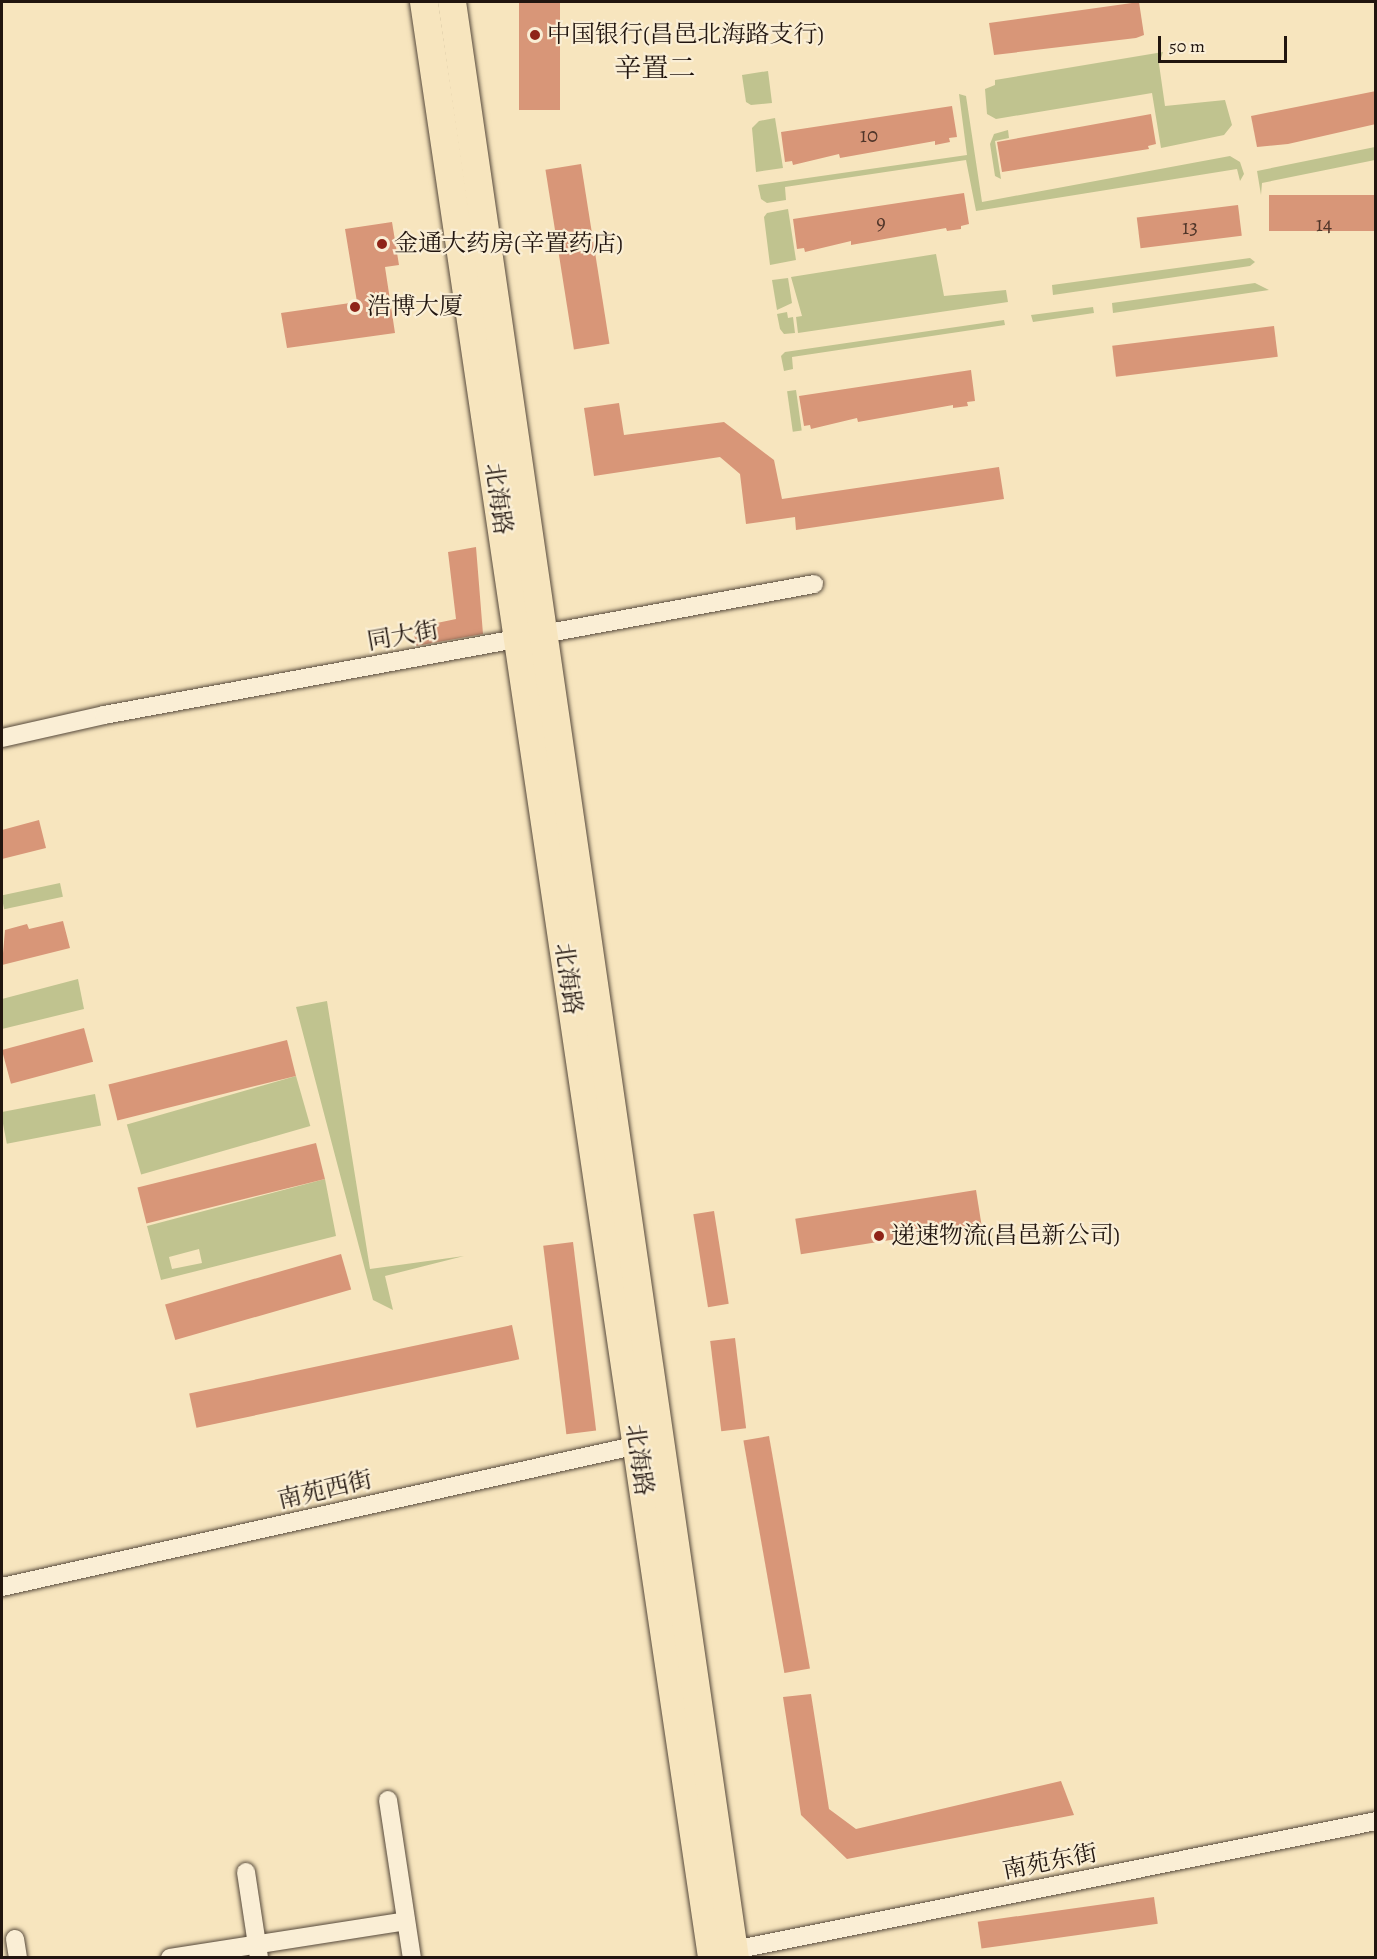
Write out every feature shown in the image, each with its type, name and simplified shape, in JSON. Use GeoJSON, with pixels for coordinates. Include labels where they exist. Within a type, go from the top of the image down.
{"type":"FeatureCollection","features":[{"type":"Feature","properties":{"kind":"main road","name":"北海路"},"geometry":{"type":"LineString","coordinates":[[424,2],[531,636]]}},
{"type":"Feature","properties":{"kind":"main road","name":"北海路"},"geometry":{"type":"LineString","coordinates":[[452,2],[531,636],[648,1443],[727,1955]]}},
{"type":"Feature","properties":{"kind":"street","name":"同大街"},"geometry":{"type":"LineString","coordinates":[[2,738],[104,716],[814,584]]}},
{"type":"Feature","properties":{"kind":"street","name":"南苑西街"},"geometry":{"type":"LineString","coordinates":[[2,1587],[648,1443]]}},
{"type":"Feature","properties":{"kind":"street"},"geometry":{"type":"LineString","coordinates":[[388,1800],[412,1958]]}},
{"type":"Feature","properties":{"kind":"street","name":"南苑东街"},"geometry":{"type":"LineString","coordinates":[[727,1955],[1376,1821]]}},
{"type":"Feature","properties":{"kind":"street"},"geometry":{"type":"LineString","coordinates":[[246,1872],[258,1951]]}},
{"type":"Feature","properties":{"kind":"street"},"geometry":{"type":"LineString","coordinates":[[170,1958],[258,1951],[406,1921]]}},
{"type":"Feature","properties":{"kind":"street"},"geometry":{"type":"LineString","coordinates":[[15,1939],[18,1958]]}},
{"type":"Feature","properties":{"kind":"green space"},"geometry":{"type":"Polygon","coordinates":[[[1163,52],[1159,64],[1165,106],[1225,100],[1232,125],[1224,135],[1161,148],[1152,93],[996,119],[987,114],[985,89],[995,85],[995,80],[1163,52]]]}},
{"type":"Feature","properties":{"kind":"green space"},"geometry":{"type":"Polygon","coordinates":[[[768,71],[772,103],[751,105],[746,102],[742,75],[768,71]]]}},
{"type":"Feature","properties":{"kind":"green space"},"geometry":{"type":"Polygon","coordinates":[[[959,94],[966,96],[982,202],[1230,156],[1240,162],[1244,174],[1240,181],[1237,169],[976,211],[966,160],[785,187],[786,200],[767,203],[761,199],[758,185],[967,155],[959,94]]]}},
{"type":"Feature","properties":{"kind":"green space"},"geometry":{"type":"Polygon","coordinates":[[[775,118],[783,168],[756,172],[752,128],[759,121],[775,118]]]}},
{"type":"Feature","properties":{"kind":"green space"},"geometry":{"type":"Polygon","coordinates":[[[1008,130],[1009,138],[995,141],[1001,179],[995,176],[990,144],[994,134],[1008,130]]]}},
{"type":"Feature","properties":{"kind":"green space"},"geometry":{"type":"Polygon","coordinates":[[[1375,147],[1375,160],[1262,183],[1261,195],[1257,171],[1375,147]]]}},
{"type":"Feature","properties":{"kind":"green space"},"geometry":{"type":"Polygon","coordinates":[[[788,209],[796,260],[770,265],[764,217],[767,213],[788,209]]]}},
{"type":"Feature","properties":{"kind":"green space"},"geometry":{"type":"Polygon","coordinates":[[[936,254],[944,296],[1006,290],[1008,302],[798,333],[796,317],[802,316],[791,277],[936,254]]]}},
{"type":"Feature","properties":{"kind":"green space"},"geometry":{"type":"Polygon","coordinates":[[[1250,258],[1255,262],[1250,266],[1053,295],[1052,285],[1250,258]]]}},
{"type":"Feature","properties":{"kind":"green space"},"geometry":{"type":"Polygon","coordinates":[[[788,278],[792,303],[777,310],[772,280],[788,278]]]}},
{"type":"Feature","properties":{"kind":"green space"},"geometry":{"type":"Polygon","coordinates":[[[1255,283],[1269,290],[1113,313],[1112,303],[1255,283]]]}},
{"type":"Feature","properties":{"kind":"green space"},"geometry":{"type":"Polygon","coordinates":[[[1093,307],[1094,313],[1033,322],[1031,315],[1093,307]]]}},
{"type":"Feature","properties":{"kind":"green space"},"geometry":{"type":"Polygon","coordinates":[[[787,312],[788,318],[793,317],[795,333],[784,334],[780,329],[777,314],[787,312]]]}},
{"type":"Feature","properties":{"kind":"green space"},"geometry":{"type":"Polygon","coordinates":[[[1004,320],[1005,325],[792,357],[793,369],[784,371],[781,356],[785,352],[1004,320]]]}},
{"type":"Feature","properties":{"kind":"green space"},"geometry":{"type":"Polygon","coordinates":[[[796,390],[802,431],[793,432],[787,391],[796,390]]]}},
{"type":"Feature","properties":{"kind":"green space"},"geometry":{"type":"Polygon","coordinates":[[[60,883],[63,897],[4,909],[2,895],[60,883]]]}},
{"type":"Feature","properties":{"kind":"green space"},"geometry":{"type":"Polygon","coordinates":[[[78,979],[84,1009],[2,1029],[2,999],[78,979]]]}},
{"type":"Feature","properties":{"kind":"green space"},"geometry":{"type":"Polygon","coordinates":[[[327,1001],[370,1269],[464,1256],[385,1276],[393,1310],[373,1300],[296,1007],[327,1001]]]}},
{"type":"Feature","properties":{"kind":"green space"},"geometry":{"type":"Polygon","coordinates":[[[296,1076],[310,1126],[141,1174],[127,1125],[296,1076]]]}},
{"type":"Feature","properties":{"kind":"green space"},"geometry":{"type":"Polygon","coordinates":[[[95,1094],[101,1125],[7,1144],[2,1112],[95,1094]]]}},
{"type":"Feature","properties":{"kind":"green space"},"geometry":{"type":"Polygon","coordinates":[[[325,1179],[336,1236],[161,1280],[147,1226],[325,1179]],[[199,1249],[169,1257],[172,1269],[202,1263],[199,1249]]]}},
{"type":"Feature","properties":{"kind":"building"},"geometry":{"type":"Polygon","coordinates":[[[519,2],[560,2],[560,110],[519,110],[519,2]]]}},
{"type":"Feature","properties":{"kind":"building"},"geometry":{"type":"Polygon","coordinates":[[[1139,2],[1144,35],[1136,38],[994,55],[989,23],[1139,2]]]}},
{"type":"Feature","properties":{"kind":"building"},"geometry":{"type":"Polygon","coordinates":[[[1376,91],[1376,124],[1288,144],[1257,147],[1251,116],[1376,91]]]}},
{"type":"Feature","properties":{"kind":"building"},"geometry":{"type":"Polygon","coordinates":[[[952,106],[957,137],[949,138],[950,142],[935,145],[935,141],[840,158],[839,154],[793,165],[792,161],[785,162],[781,132],[952,106]]]}},
{"type":"Feature","properties":{"kind":"building"},"geometry":{"type":"Polygon","coordinates":[[[1151,114],[1156,144],[1148,146],[1149,149],[1002,172],[997,142],[1151,114]]]}},
{"type":"Feature","properties":{"kind":"building"},"geometry":{"type":"Polygon","coordinates":[[[581,164],[609,344],[574,349],[545,170],[581,164]]]}},
{"type":"Feature","properties":{"kind":"building"},"geometry":{"type":"Polygon","coordinates":[[[964,193],[969,224],[961,226],[961,229],[947,231],[946,228],[851,245],[851,241],[805,252],[804,248],[797,249],[793,219],[964,193]]]}},
{"type":"Feature","properties":{"kind":"building"},"geometry":{"type":"Polygon","coordinates":[[[1269,195],[1376,195],[1376,231],[1269,231],[1269,195]]]}},
{"type":"Feature","properties":{"kind":"building"},"geometry":{"type":"Polygon","coordinates":[[[1238,205],[1242,236],[1141,248],[1137,217],[1238,205]]]}},
{"type":"Feature","properties":{"kind":"building","name":"浩博大厦"},"geometry":{"type":"Polygon","coordinates":[[[392,222],[399,265],[385,267],[395,333],[287,348],[281,313],[357,302],[345,229],[392,222]]]}},
{"type":"Feature","properties":{"kind":"building"},"geometry":{"type":"Polygon","coordinates":[[[1274,326],[1278,357],[1116,377],[1112,346],[1274,326]]]}},
{"type":"Feature","properties":{"kind":"building"},"geometry":{"type":"Polygon","coordinates":[[[971,370],[975,401],[967,402],[968,406],[953,408],[953,405],[858,422],[857,418],[811,429],[810,425],[804,426],[799,396],[971,370]]]}},
{"type":"Feature","properties":{"kind":"building"},"geometry":{"type":"Polygon","coordinates":[[[619,403],[624,435],[724,422],[774,460],[782,499],[999,467],[1004,499],[796,530],[795,517],[746,524],[740,474],[720,457],[594,476],[584,408],[619,403]]]}},
{"type":"Feature","properties":{"kind":"building"},"geometry":{"type":"Polygon","coordinates":[[[476,547],[483,634],[416,646],[413,628],[456,619],[448,552],[476,547]]]}},
{"type":"Feature","properties":{"kind":"building"},"geometry":{"type":"Polygon","coordinates":[[[39,820],[46,848],[2,859],[2,830],[39,820]]]}},
{"type":"Feature","properties":{"kind":"building"},"geometry":{"type":"Polygon","coordinates":[[[63,921],[70,948],[2,965],[5,930],[27,924],[29,929],[63,921]]]}},
{"type":"Feature","properties":{"kind":"building"},"geometry":{"type":"Polygon","coordinates":[[[84,1028],[93,1062],[11,1084],[2,1050],[84,1028]]]}},
{"type":"Feature","properties":{"kind":"building"},"geometry":{"type":"Polygon","coordinates":[[[287,1040],[296,1076],[117,1120],[108,1085],[287,1040]]]}},
{"type":"Feature","properties":{"kind":"building"},"geometry":{"type":"Polygon","coordinates":[[[316,1143],[325,1179],[146,1223],[137,1188],[316,1143]]]}},
{"type":"Feature","properties":{"kind":"building"},"geometry":{"type":"Polygon","coordinates":[[[976,1190],[982,1226],[801,1254],[795,1219],[976,1190]]]}},
{"type":"Feature","properties":{"kind":"building"},"geometry":{"type":"Polygon","coordinates":[[[714,1211],[729,1304],[708,1307],[693,1214],[714,1211]]]}},
{"type":"Feature","properties":{"kind":"building"},"geometry":{"type":"Polygon","coordinates":[[[573,1242],[596,1431],[566,1434],[543,1246],[573,1242]]]}},
{"type":"Feature","properties":{"kind":"building"},"geometry":{"type":"Polygon","coordinates":[[[341,1254],[351,1290],[175,1340],[165,1304],[341,1254]]]}},
{"type":"Feature","properties":{"kind":"building"},"geometry":{"type":"Polygon","coordinates":[[[512,1325],[519,1359],[196,1428],[189,1394],[512,1325]]]}},
{"type":"Feature","properties":{"kind":"building"},"geometry":{"type":"Polygon","coordinates":[[[735,1338],[746,1428],[721,1431],[710,1341],[735,1338]]]}},
{"type":"Feature","properties":{"kind":"building"},"geometry":{"type":"Polygon","coordinates":[[[769,1436],[810,1668],[784,1673],[743,1441],[769,1436]]]}},
{"type":"Feature","properties":{"kind":"building"},"geometry":{"type":"Polygon","coordinates":[[[811,1694],[829,1809],[856,1829],[1061,1781],[1074,1815],[847,1859],[801,1815],[783,1697],[811,1694]]]}},
{"type":"Feature","properties":{"kind":"building"},"geometry":{"type":"Polygon","coordinates":[[[1154,1897],[1158,1924],[981,1949],[978,1922],[1154,1897]]]}},
{"type":"Feature","properties":{"kind":"place","name":"中国银行(昌邑北海路支行)"},"geometry":{"type":"Point","coordinates":[535,35]}},
{"type":"Feature","properties":{"kind":"place","name":"金通大药房(辛置药店)"},"geometry":{"type":"Point","coordinates":[382,244]}},
{"type":"Feature","properties":{"kind":"place","name":"浩博大厦"},"geometry":{"type":"Point","coordinates":[355,307]}},
{"type":"Feature","properties":{"kind":"place","name":"递速物流(昌邑新公司)"},"geometry":{"type":"Point","coordinates":[879,1236]}},
{"type":"Feature","properties":{"kind":"district","name":"辛置二"},"geometry":{"type":"Point","coordinates":[655,69]}}]}
